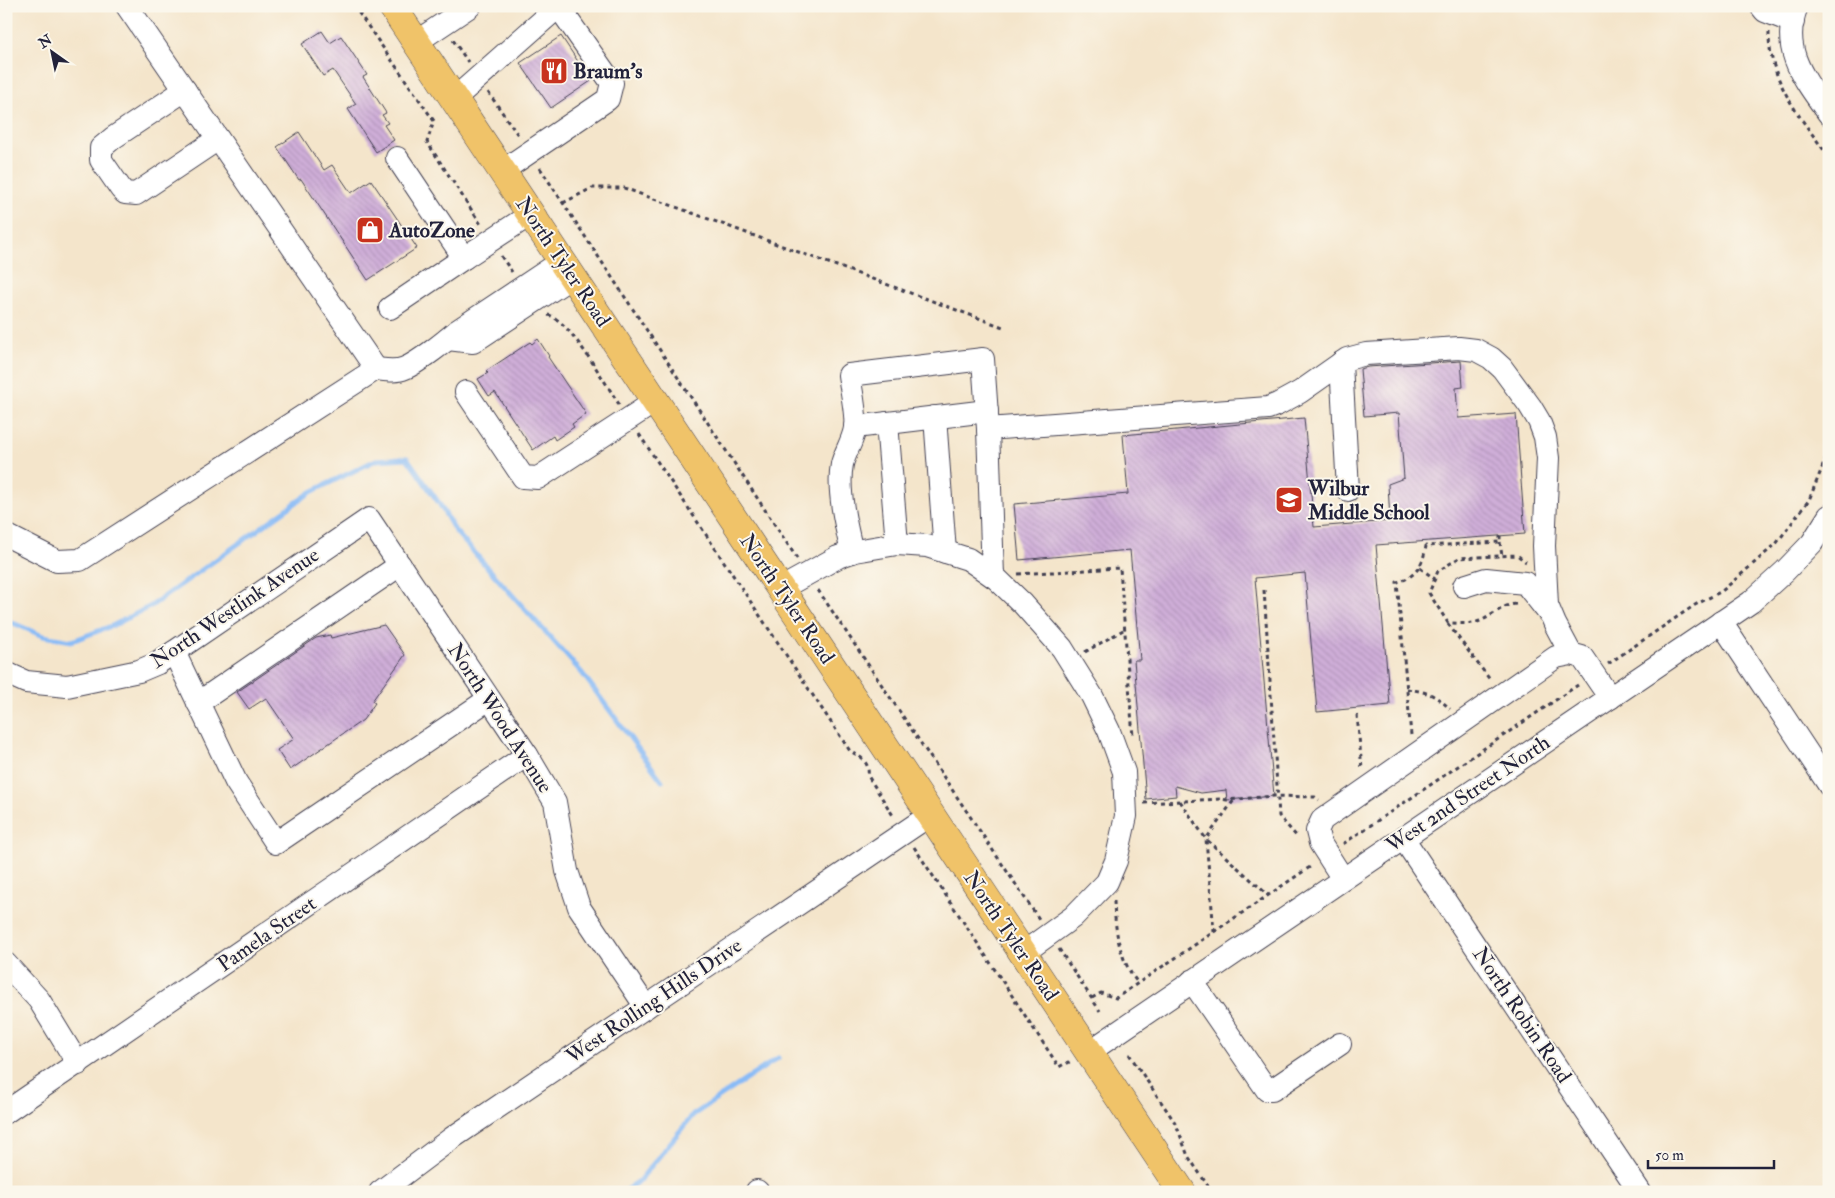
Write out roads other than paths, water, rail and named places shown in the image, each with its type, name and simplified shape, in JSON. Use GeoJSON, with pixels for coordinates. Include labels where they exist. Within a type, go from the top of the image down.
{"type":"FeatureCollection","features":[{"type":"Feature","properties":{"kind":"main road","name":"North Tyler Road"},"geometry":{"type":"LineString","coordinates":[[392,6],[1023,954],[1081,1061],[1182,1192]]}},
{"type":"Feature","properties":{"kind":"street"},"geometry":{"type":"LineString","coordinates":[[127,6],[376,369]]}},
{"type":"Feature","properties":{"kind":"street"},"geometry":{"type":"LineString","coordinates":[[416,42],[470,6]]}},
{"type":"Feature","properties":{"kind":"street"},"geometry":{"type":"LineString","coordinates":[[1762,6],[1765,12],[1795,14],[1791,46],[1801,73],[1829,114]]}},
{"type":"Feature","properties":{"kind":"street"},"geometry":{"type":"LineString","coordinates":[[454,99],[558,7],[612,83],[608,99],[502,171]]}},
{"type":"Feature","properties":{"kind":"street"},"geometry":{"type":"LineString","coordinates":[[185,90],[101,148],[101,160],[120,189],[130,194],[136,194],[218,139]]}},
{"type":"Feature","properties":{"kind":"street"},"geometry":{"type":"LineString","coordinates":[[397,158],[464,258]]}},
{"type":"Feature","properties":{"kind":"street"},"geometry":{"type":"LineString","coordinates":[[390,308],[531,214]]}},
{"type":"Feature","properties":{"kind":"street"},"geometry":{"type":"LineString","coordinates":[[6,535],[58,562],[80,560],[376,369],[395,370],[406,368],[448,339],[473,342],[527,295],[567,268]]}},
{"type":"Feature","properties":{"kind":"street"},"geometry":{"type":"LineString","coordinates":[[855,427],[935,418],[988,420],[1268,408],[1300,392],[1347,359],[1366,354],[1459,348],[1476,350],[1491,358],[1502,368],[1530,406],[1539,421],[1545,437],[1548,458],[1544,546],[1547,606],[1571,654]]}},
{"type":"Feature","properties":{"kind":"street"},"geometry":{"type":"LineString","coordinates":[[852,552],[845,519],[841,479],[842,463],[850,448],[855,427],[849,375],[983,359],[988,420],[993,576]]}},
{"type":"Feature","properties":{"kind":"street"},"geometry":{"type":"LineString","coordinates":[[1341,363],[1348,490]]}},
{"type":"Feature","properties":{"kind":"street"},"geometry":{"type":"LineString","coordinates":[[466,392],[523,477],[538,478],[656,401]]}},
{"type":"Feature","properties":{"kind":"street"},"geometry":{"type":"LineString","coordinates":[[935,418],[946,552]]}},
{"type":"Feature","properties":{"kind":"street"},"geometry":{"type":"LineString","coordinates":[[887,423],[897,544]]}},
{"type":"Feature","properties":{"kind":"street","name":"West 2nd Street North"},"geometry":{"type":"LineString","coordinates":[[1081,1061],[1192,981],[1750,602],[1786,570],[1812,543],[1829,516]]}},
{"type":"Feature","properties":{"kind":"street","name":"North Wood Avenue"},"geometry":{"type":"LineString","coordinates":[[369,518],[526,755],[554,802],[568,871],[579,907],[646,1007]]}},
{"type":"Feature","properties":{"kind":"street","name":"North Westlink Avenue"},"geometry":{"type":"LineString","coordinates":[[6,673],[26,682],[67,686],[139,671],[158,663],[369,518]]}},
{"type":"Feature","properties":{"kind":"street"},"geometry":{"type":"LineString","coordinates":[[780,589],[838,557],[852,552],[897,544],[928,546],[968,559],[993,576],[1023,604],[1062,648],[1092,696],[1109,731],[1124,772],[1126,816],[1116,862],[1107,882],[1074,917],[1023,954]]}},
{"type":"Feature","properties":{"kind":"street"},"geometry":{"type":"LineString","coordinates":[[198,703],[400,565]]}},
{"type":"Feature","properties":{"kind":"street"},"geometry":{"type":"LineString","coordinates":[[1464,586],[1486,579],[1525,583],[1550,614]]}},
{"type":"Feature","properties":{"kind":"street"},"geometry":{"type":"LineString","coordinates":[[1721,622],[1829,785]]}},
{"type":"Feature","properties":{"kind":"street"},"geometry":{"type":"LineString","coordinates":[[174,652],[236,782],[276,843],[489,699]]}},
{"type":"Feature","properties":{"kind":"street"},"geometry":{"type":"LineString","coordinates":[[1343,879],[1317,860],[1320,843],[1317,831],[1318,809],[1556,657],[1571,654],[1582,656],[1610,698]]}},
{"type":"Feature","properties":{"kind":"street","name":"Pamela Street"},"geometry":{"type":"LineString","coordinates":[[6,1112],[526,755]]}},
{"type":"Feature","properties":{"kind":"street","name":"West Rolling Hills Drive"},"geometry":{"type":"LineString","coordinates":[[380,1192],[452,1138],[930,815]]}},
{"type":"Feature","properties":{"kind":"street","name":"North Robin Road"},"geometry":{"type":"LineString","coordinates":[[1403,838],[1640,1192]]}},
{"type":"Feature","properties":{"kind":"street"},"geometry":{"type":"LineString","coordinates":[[6,964],[40,1000],[78,1064]]}},
{"type":"Feature","properties":{"kind":"street"},"geometry":{"type":"LineString","coordinates":[[1192,981],[1267,1090],[1272,1090],[1340,1044]]}},
{"type":"Feature","properties":{"kind":"waterway"},"geometry":{"type":"LineString","coordinates":[[6,620],[43,636],[72,641],[114,625],[151,606],[311,492],[376,460],[407,458],[439,503],[455,531],[582,673],[662,781]]}},
{"type":"Feature","properties":{"kind":"waterway"},"geometry":{"type":"LineString","coordinates":[[623,1192],[639,1181],[693,1115],[778,1058]]}},
{"type":"Feature","properties":{"kind":"place","name":"Braum's"},"geometry":{"type":"Point","coordinates":[554,71]}},
{"type":"Feature","properties":{"kind":"place","name":"AutoZone"},"geometry":{"type":"Point","coordinates":[370,230]}},
{"type":"Feature","properties":{"kind":"place","name":"Wilbur Middle School"},"geometry":{"type":"Point","coordinates":[1289,500]}}]}
